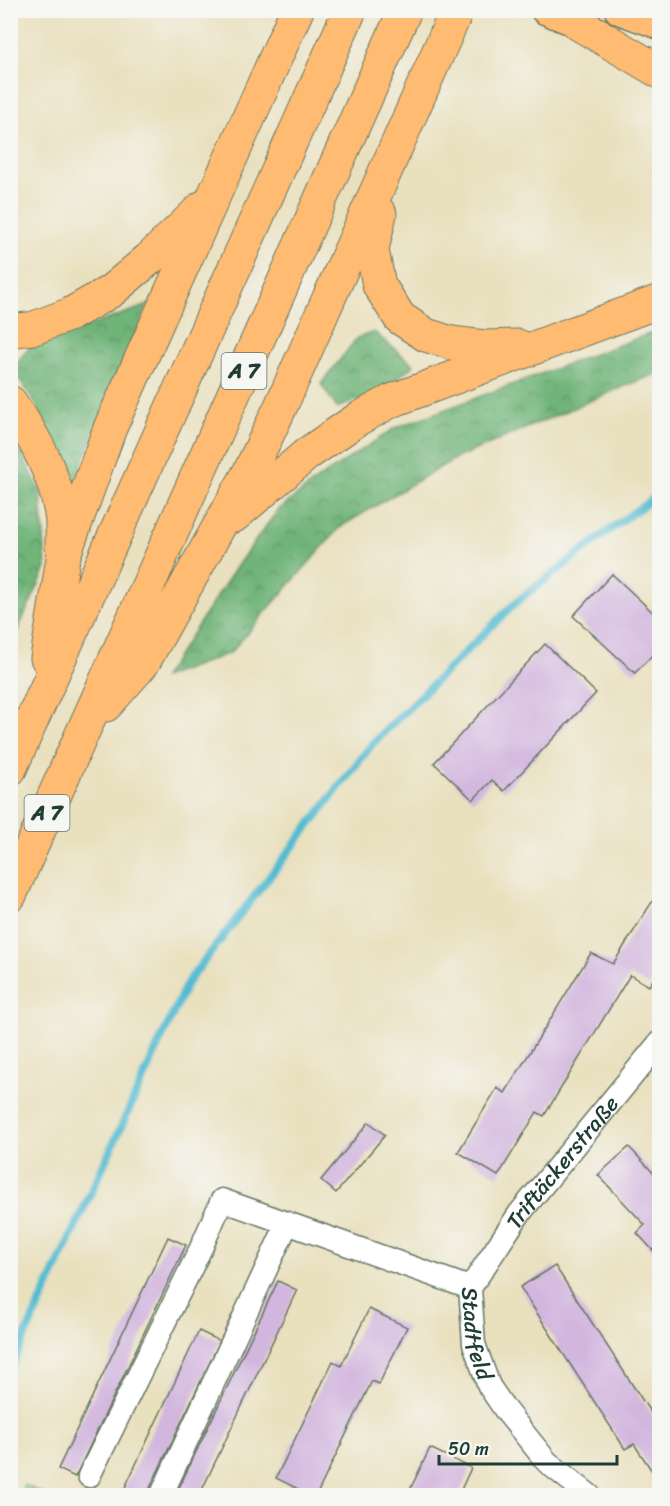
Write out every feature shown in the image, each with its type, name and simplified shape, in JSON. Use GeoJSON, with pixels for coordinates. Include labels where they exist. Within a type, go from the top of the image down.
{"type":"FeatureCollection","features":[{"type":"Feature","properties":{"kind":"highway"},"geometry":{"type":"LineString","coordinates":[[41,701],[63,558],[110,428],[297,10]]}},
{"type":"Feature","properties":{"kind":"highway","name":"A 7"},"geometry":{"type":"LineString","coordinates":[[10,769],[350,10]]}},
{"type":"Feature","properties":{"kind":"highway","name":"A 7"},"geometry":{"type":"LineString","coordinates":[[10,896],[405,10]]}},
{"type":"Feature","properties":{"kind":"highway"},"geometry":{"type":"LineString","coordinates":[[83,731],[143,663],[251,469],[458,10]]}},
{"type":"Feature","properties":{"kind":"highway"},"geometry":{"type":"LineString","coordinates":[[648,10],[660,13]]}},
{"type":"Feature","properties":{"kind":"highway"},"geometry":{"type":"LineString","coordinates":[[579,24],[660,72]]}},
{"type":"Feature","properties":{"kind":"highway"},"geometry":{"type":"LineString","coordinates":[[394,153],[372,250],[380,285],[400,318],[426,336],[451,343],[485,347],[540,346]]}},
{"type":"Feature","properties":{"kind":"highway"},"geometry":{"type":"LineString","coordinates":[[10,331],[34,328],[71,314],[111,291],[149,259],[214,195]]}},
{"type":"Feature","properties":{"kind":"highway"},"geometry":{"type":"LineString","coordinates":[[219,529],[307,454],[358,419],[391,401],[657,301]]}},
{"type":"Feature","properties":{"kind":"highway"},"geometry":{"type":"LineString","coordinates":[[10,402],[40,451],[55,489],[61,515],[63,558]]}},
{"type":"Feature","properties":{"kind":"main road"},"geometry":{"type":"LineString","coordinates":[[545,10],[660,55]]}},
{"type":"Feature","properties":{"kind":"main road"},"geometry":{"type":"LineString","coordinates":[[619,10],[660,25]]}},
{"type":"Feature","properties":{"kind":"street","name":"Triftäckerstraße"},"geometry":{"type":"LineString","coordinates":[[470,1288],[519,1214],[660,1042]]}},
{"type":"Feature","properties":{"kind":"street","name":"Stadtfeld"},"geometry":{"type":"LineString","coordinates":[[89,1476],[201,1248],[222,1200],[470,1288],[474,1344],[489,1386],[547,1462],[590,1496]]}},
{"type":"Feature","properties":{"kind":"street"},"geometry":{"type":"LineString","coordinates":[[161,1496],[287,1224]]}},
{"type":"Feature","properties":{"kind":"green space"},"geometry":{"type":"Polygon","coordinates":[[[148,305],[67,500],[37,406],[12,368],[30,347],[148,305]]]}},
{"type":"Feature","properties":{"kind":"green space"},"geometry":{"type":"Polygon","coordinates":[[[659,330],[659,373],[454,459],[340,527],[230,653],[163,678],[239,563],[277,511],[319,478],[395,428],[659,330]]]}},
{"type":"Feature","properties":{"kind":"green space"},"geometry":{"type":"Polygon","coordinates":[[[374,332],[414,365],[380,392],[337,408],[321,384],[357,338],[374,332]]]}},
{"type":"Feature","properties":{"kind":"green space"},"geometry":{"type":"Polygon","coordinates":[[[11,435],[41,493],[46,568],[11,645],[11,435]]]}},
{"type":"Feature","properties":{"kind":"green space"},"geometry":{"type":"Polygon","coordinates":[[[24,1485],[46,1495],[19,1495],[24,1485]]]}},
{"type":"Feature","properties":{"kind":"building"},"geometry":{"type":"Polygon","coordinates":[[[612,574],[660,619],[660,647],[635,673],[573,616],[612,574]]]}},
{"type":"Feature","properties":{"kind":"building"},"geometry":{"type":"Polygon","coordinates":[[[545,644],[596,693],[504,791],[492,780],[473,800],[434,763],[545,644]]]}},
{"type":"Feature","properties":{"kind":"building"},"geometry":{"type":"Polygon","coordinates":[[[660,889],[660,969],[649,986],[630,975],[544,1116],[537,1112],[498,1176],[458,1152],[497,1088],[505,1093],[591,953],[613,964],[660,889]]]}},
{"type":"Feature","properties":{"kind":"building"},"geometry":{"type":"Polygon","coordinates":[[[369,1122],[385,1135],[336,1193],[321,1180],[369,1122]]]}},
{"type":"Feature","properties":{"kind":"building"},"geometry":{"type":"Polygon","coordinates":[[[629,1147],[660,1180],[660,1258],[637,1233],[645,1225],[598,1175],[629,1147]]]}},
{"type":"Feature","properties":{"kind":"building"},"geometry":{"type":"Polygon","coordinates":[[[168,1237],[186,1245],[75,1477],[58,1469],[168,1237]]]}},
{"type":"Feature","properties":{"kind":"building"},"geometry":{"type":"Polygon","coordinates":[[[555,1266],[660,1427],[660,1483],[634,1444],[625,1449],[520,1287],[555,1266]]]}},
{"type":"Feature","properties":{"kind":"building"},"geometry":{"type":"Polygon","coordinates":[[[278,1281],[297,1290],[199,1496],[175,1496],[278,1281]]]}},
{"type":"Feature","properties":{"kind":"building"},"geometry":{"type":"Polygon","coordinates":[[[369,1309],[407,1327],[379,1384],[372,1381],[316,1496],[312,1496],[276,1478],[333,1361],[341,1366],[369,1309]]]}},
{"type":"Feature","properties":{"kind":"building"},"geometry":{"type":"Polygon","coordinates":[[[199,1331],[220,1341],[146,1496],[121,1496],[199,1331]]]}},
{"type":"Feature","properties":{"kind":"building"},"geometry":{"type":"Polygon","coordinates":[[[430,1448],[471,1468],[458,1496],[407,1496],[430,1448]]]}},
{"type":"Feature","properties":{"kind":"waterway"},"geometry":{"type":"LineString","coordinates":[[10,1369],[187,983],[373,743],[515,603],[660,494]]}}]}
